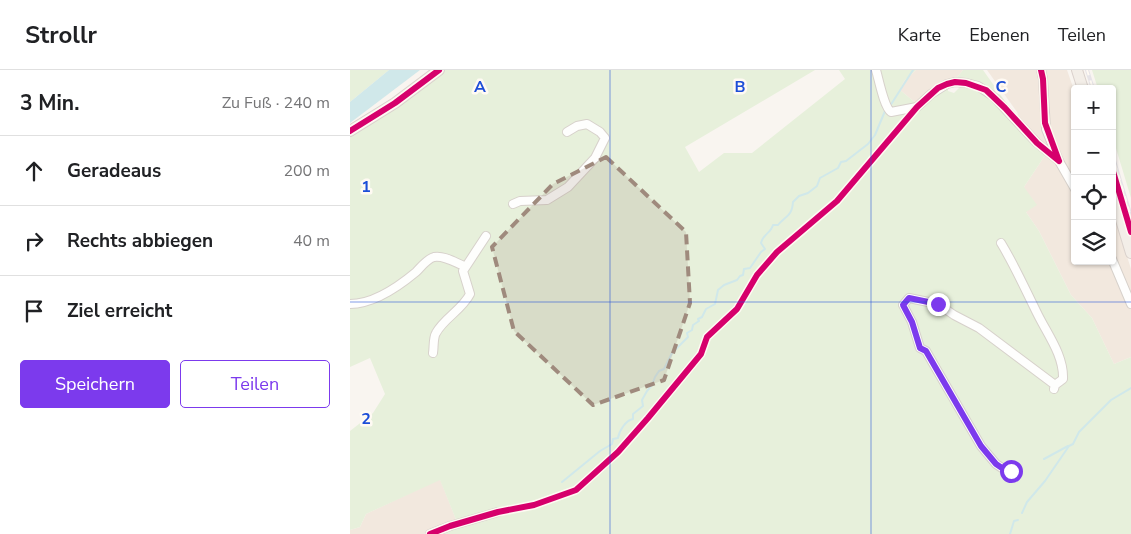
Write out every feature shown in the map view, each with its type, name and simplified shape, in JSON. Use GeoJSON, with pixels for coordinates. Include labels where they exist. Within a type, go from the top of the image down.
{"type":"FeatureCollection","features":[{"type":"Feature","properties":{"kind":"main road"},"geometry":{"type":"LineString","coordinates":[[350,131],[395,103],[439,70]]}},
{"type":"Feature","properties":{"kind":"main road"},"geometry":{"type":"LineString","coordinates":[[1077,70],[1081,85]]}},
{"type":"Feature","properties":{"kind":"main road"},"geometry":{"type":"LineString","coordinates":[[1116,203],[1131,253]]}},
{"type":"Feature","properties":{"kind":"street"},"geometry":{"type":"LineString","coordinates":[[876,70],[886,106],[891,112],[917,107],[930,94],[947,84],[955,82],[978,86],[993,96],[1037,143],[1059,161]]}},
{"type":"Feature","properties":{"kind":"street"},"geometry":{"type":"LineString","coordinates":[[1041,70],[1044,79],[1045,123],[1059,161],[1071,182]]}},
{"type":"Feature","properties":{"kind":"street"},"geometry":{"type":"LineString","coordinates":[[513,204],[520,201],[547,200],[568,187],[595,158],[605,138],[600,132],[587,124],[577,126],[567,132]]}},
{"type":"Feature","properties":{"kind":"street"},"geometry":{"type":"LineString","coordinates":[[433,353],[435,335],[442,325],[466,303],[470,294],[462,271],[486,236]]}},
{"type":"Feature","properties":{"kind":"street"},"geometry":{"type":"LineString","coordinates":[[1001,243],[1028,291],[1057,350],[1063,369],[1063,379],[1055,387],[1050,379],[1022,362],[979,328],[938,304],[909,298],[903,305],[912,322],[920,348],[926,351],[981,446],[996,464],[1011,471]]}},
{"type":"Feature","properties":{"kind":"street"},"geometry":{"type":"LineString","coordinates":[[350,304],[366,302],[382,295],[415,273],[433,258],[440,257],[464,266]]}},
{"type":"Feature","properties":{"kind":"street"},"geometry":{"type":"LineString","coordinates":[[1115,265],[1131,304]]}},
{"type":"Feature","properties":{"kind":"street"},"geometry":{"type":"LineString","coordinates":[[430,534],[498,512]]}},
{"type":"Feature","properties":{"kind":"highlighted area"},"geometry":{"type":"Polygon","coordinates":[[[606,157],[686,232],[690,303],[664,380],[593,405],[514,331],[492,247],[553,184],[606,157]]]}},
{"type":"Feature","properties":{"kind":"shaded area"},"geometry":{"type":"Polygon","coordinates":[[[916,70],[963,70],[955,80],[917,104],[900,90],[904,81],[916,70]]]}},
{"type":"Feature","properties":{"kind":"shaded area"},"geometry":{"type":"Polygon","coordinates":[[[987,70],[1067,70],[1072,85],[1071,265],[1116,265],[1116,221],[1131,269],[1131,357],[1114,364],[1092,318],[1071,295],[1039,231],[1026,212],[1024,187],[1046,154],[1022,126],[1017,112],[987,70]]]}},
{"type":"Feature","properties":{"kind":"shaded area"},"geometry":{"type":"Polygon","coordinates":[[[440,479],[457,522],[426,534],[350,534],[350,530],[360,527],[366,514],[440,479]]]}},
{"type":"Feature","properties":{"kind":"green space"},"geometry":{"type":"Polygon","coordinates":[[[350,70],[389,70],[350,102],[350,70]]]}},
{"type":"Feature","properties":{"kind":"green space"},"geometry":{"type":"Polygon","coordinates":[[[438,70],[815,70],[685,147],[699,172],[724,153],[752,153],[845,79],[839,70],[916,70],[904,81],[900,90],[917,104],[894,111],[887,105],[883,90],[881,92],[885,108],[893,115],[919,108],[940,90],[948,86],[948,91],[954,93],[962,85],[978,88],[980,92],[990,99],[993,98],[1046,154],[1024,187],[1037,205],[1026,212],[1039,231],[1071,295],[1092,318],[1114,364],[1131,357],[1131,534],[426,534],[457,522],[440,480],[366,514],[360,527],[350,530],[350,431],[373,413],[385,394],[370,358],[350,367],[350,126],[355,129],[438,70]]]}},
{"type":"Feature","properties":{"kind":"green space"},"geometry":{"type":"Polygon","coordinates":[[[963,70],[983,70],[1012,111],[994,95],[955,80],[963,70]]]}},
{"type":"Feature","properties":{"kind":"green space"},"geometry":{"type":"Polygon","coordinates":[[[1092,70],[1131,70],[1131,198],[1116,148],[1116,85],[1097,85],[1092,70]]]}},
{"type":"Feature","properties":{"kind":"water"},"geometry":{"type":"Polygon","coordinates":[[[389,70],[420,70],[350,123],[350,102],[389,70]]]}},
{"type":"Feature","properties":{"kind":"waterway"},"geometry":{"type":"LineString","coordinates":[[890,106],[913,70]]}},
{"type":"Feature","properties":{"kind":"waterway"},"geometry":{"type":"LineString","coordinates":[[562,482],[600,451],[612,444],[613,439],[618,438],[623,426],[633,419],[633,414],[643,406],[642,400],[659,371],[664,369],[672,353],[688,337],[687,333],[692,330],[693,325],[699,321],[698,319],[702,317],[706,309],[715,304],[718,290],[724,285],[737,280],[743,275],[744,269],[750,268],[765,249],[761,243],[763,238],[773,225],[778,225],[788,216],[793,202],[799,196],[808,193],[817,186],[820,178],[838,168],[841,162],[846,161],[868,144],[875,135],[885,111]]}},
{"type":"Feature","properties":{"kind":"waterway"},"geometry":{"type":"LineString","coordinates":[[1022,513],[1027,502],[1045,481],[1069,446],[1073,444],[1079,432],[1111,400],[1131,388]]}},
{"type":"Feature","properties":{"kind":"waterway"},"geometry":{"type":"LineString","coordinates":[[1044,459],[1068,446]]}},
{"type":"Feature","properties":{"kind":"waterway"},"geometry":{"type":"LineString","coordinates":[[1010,534],[1014,521],[1018,520]]}},
{"type":"Feature","properties":{"kind":"railway"},"geometry":{"type":"LineString","coordinates":[[1087,70],[1092,85]]}},
{"type":"Feature","properties":{"kind":"railway"},"geometry":{"type":"LineString","coordinates":[[1116,167],[1131,217]]}},
{"type":"Feature","properties":{"kind":"cycle path"},"geometry":{"type":"LineString","coordinates":[[350,131],[395,103],[439,70]]}},
{"type":"Feature","properties":{"kind":"cycle path"},"geometry":{"type":"LineString","coordinates":[[1041,70],[1045,123],[1059,161]]}},
{"type":"Feature","properties":{"kind":"cycle path"},"geometry":{"type":"LineString","coordinates":[[430,534],[498,512],[534,505],[576,490],[618,452],[648,418],[701,354],[707,337],[737,309],[757,275],[777,252],[837,201],[917,107],[938,88],[955,82],[966,83],[986,90],[1037,143],[1059,161]]}},
{"type":"Feature","properties":{"kind":"cycle path"},"geometry":{"type":"LineString","coordinates":[[1114,175],[1131,232]]}},
{"type":"Feature","properties":{"kind":"route"},"geometry":{"type":"LineString","coordinates":[[938,304],[909,298],[903,305],[912,322],[920,348],[926,351],[977,441],[996,464],[1011,471]]}}]}
